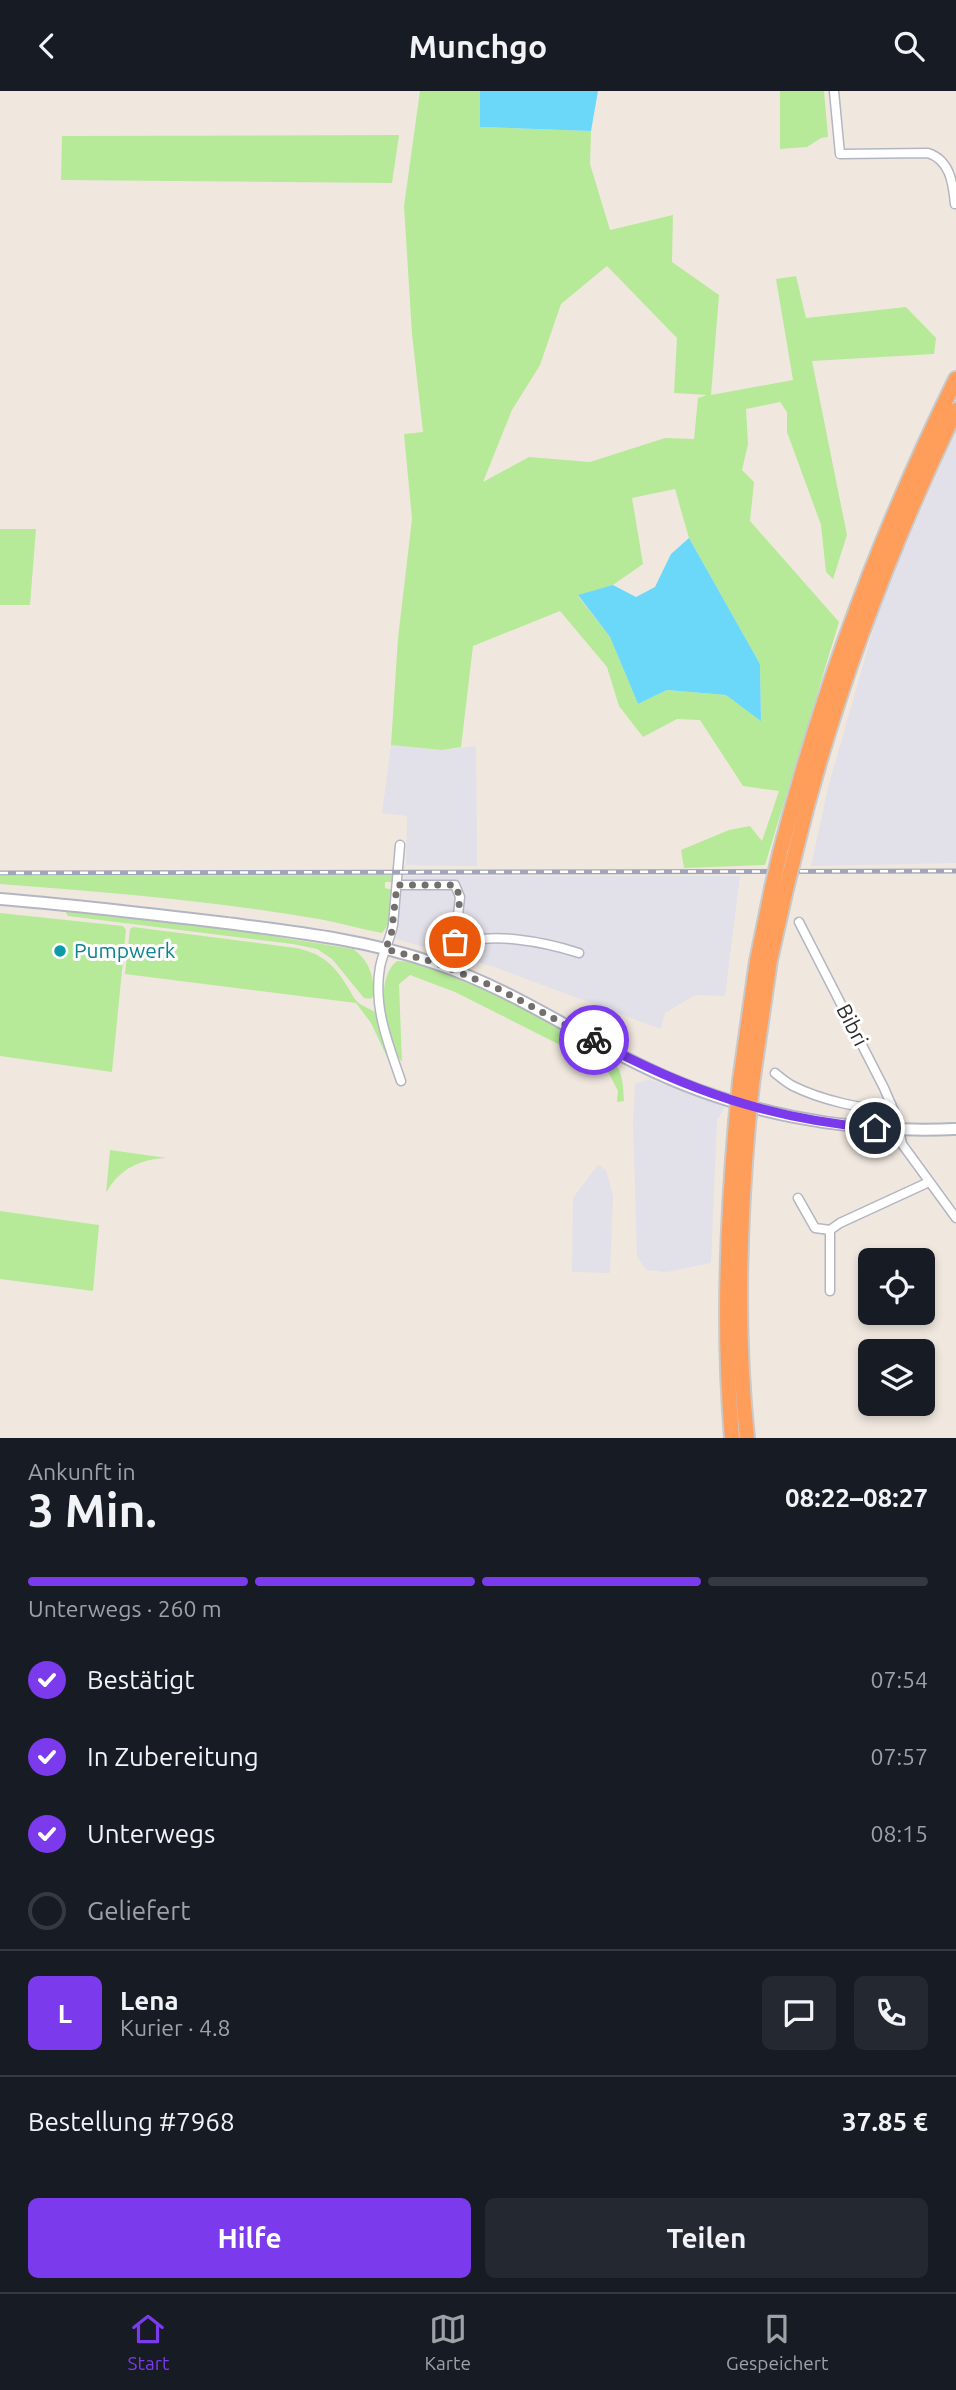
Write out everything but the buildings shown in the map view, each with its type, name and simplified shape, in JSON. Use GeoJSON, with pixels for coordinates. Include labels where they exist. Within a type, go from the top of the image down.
{"type":"FeatureCollection","features":[{"type":"Feature","properties":{"kind":"highway"},"geometry":{"type":"LineString","coordinates":[[732,1438],[728,1360],[728,1247],[757,961],[829,725],[886,565],[940,428],[951,409],[956,379]]}},
{"type":"Feature","properties":{"kind":"highway"},"geometry":{"type":"LineString","coordinates":[[742,1123],[741,1355],[747,1438]]}},
{"type":"Feature","properties":{"kind":"main road"},"geometry":{"type":"LineString","coordinates":[[0,899],[132,911],[284,930],[385,949],[434,962],[497,988],[635,1062],[693,1089],[804,1119],[898,1130],[956,1129]]}},
{"type":"Feature","properties":{"kind":"street"},"geometry":{"type":"LineString","coordinates":[[834,91],[841,154],[935,155],[947,167],[955,204]]}},
{"type":"Feature","properties":{"kind":"street"},"geometry":{"type":"LineString","coordinates":[[400,845],[391,937],[379,972],[378,1005],[401,1081]]}},
{"type":"Feature","properties":{"kind":"street"},"geometry":{"type":"LineString","coordinates":[[397,885],[455,885],[460,897],[456,937],[459,950],[468,940],[497,939],[579,953]]}},
{"type":"Feature","properties":{"kind":"street","name":"Bibri"},"geometry":{"type":"LineString","coordinates":[[799,922],[891,1104],[902,1144],[956,1218]]}},
{"type":"Feature","properties":{"kind":"street"},"geometry":{"type":"LineString","coordinates":[[775,1073],[791,1085],[847,1103],[874,1109],[886,1108],[891,1104]]}},
{"type":"Feature","properties":{"kind":"street"},"geometry":{"type":"LineString","coordinates":[[799,1198],[815,1229],[830,1230],[929,1182]]}},
{"type":"Feature","properties":{"kind":"street"},"geometry":{"type":"LineString","coordinates":[[830,1230],[830,1291]]}},
{"type":"Feature","properties":{"kind":"shaded area"},"geometry":{"type":"Polygon","coordinates":[[[956,431],[956,863],[811,866],[828,788],[877,616],[956,431]]]}},
{"type":"Feature","properties":{"kind":"shaded area"},"geometry":{"type":"Polygon","coordinates":[[[391,745],[442,750],[476,746],[477,866],[406,865],[407,816],[382,813],[391,745]]]}},
{"type":"Feature","properties":{"kind":"shaded area"},"geometry":{"type":"Polygon","coordinates":[[[404,876],[740,876],[725,996],[695,995],[665,1013],[661,1029],[491,966],[396,939],[404,876]]]}},
{"type":"Feature","properties":{"kind":"shaded area"},"geometry":{"type":"Polygon","coordinates":[[[649,1079],[725,1107],[717,1120],[711,1263],[667,1272],[646,1270],[637,1256],[633,1122],[635,1084],[649,1079]]]}},
{"type":"Feature","properties":{"kind":"shaded area"},"geometry":{"type":"Polygon","coordinates":[[[598,1165],[606,1170],[613,1196],[610,1273],[572,1272],[573,1198],[598,1165]]]}},
{"type":"Feature","properties":{"kind":"green space"},"geometry":{"type":"Polygon","coordinates":[[[420,91],[480,91],[481,127],[591,131],[590,164],[610,230],[673,215],[672,262],[719,295],[711,395],[793,380],[776,279],[796,276],[806,318],[906,307],[936,338],[934,354],[812,361],[847,535],[833,579],[826,572],[821,525],[787,432],[787,412],[780,402],[746,409],[748,444],[742,470],[754,482],[750,521],[839,622],[765,865],[684,868],[681,850],[729,830],[750,826],[762,841],[779,791],[743,786],[700,720],[677,719],[643,737],[619,706],[607,667],[560,611],[473,646],[461,747],[442,750],[391,745],[398,638],[412,519],[404,434],[423,432],[412,334],[404,206],[420,91]],[[607,266],[561,304],[540,365],[512,410],[483,482],[529,457],[590,462],[665,438],[694,439],[698,398],[707,395],[674,393],[677,338],[607,266]],[[675,489],[632,498],[643,564],[613,585],[578,596],[610,637],[638,704],[667,690],[726,695],[761,720],[760,664],[689,538],[675,489]]]}},
{"type":"Feature","properties":{"kind":"green space"},"geometry":{"type":"Polygon","coordinates":[[[780,91],[824,91],[828,137],[821,138],[807,147],[780,149],[780,91]]]}},
{"type":"Feature","properties":{"kind":"green space"},"geometry":{"type":"Polygon","coordinates":[[[399,135],[392,183],[61,180],[62,136],[399,135]]]}},
{"type":"Feature","properties":{"kind":"green space"},"geometry":{"type":"Polygon","coordinates":[[[0,529],[36,529],[30,605],[0,605],[0,529]]]}},
{"type":"Feature","properties":{"kind":"green space"},"geometry":{"type":"Polygon","coordinates":[[[391,875],[394,882],[385,882],[385,888],[393,890],[391,913],[382,933],[319,919],[240,907],[0,884],[0,876],[391,875]]]}},
{"type":"Feature","properties":{"kind":"green space"},"geometry":{"type":"Polygon","coordinates":[[[68,909],[202,925],[353,949],[370,969],[374,996],[370,999],[364,998],[332,959],[317,949],[68,916],[68,909]]]}},
{"type":"Feature","properties":{"kind":"green space"},"geometry":{"type":"Polygon","coordinates":[[[0,913],[123,926],[126,930],[112,1072],[0,1056],[0,913]]]}},
{"type":"Feature","properties":{"kind":"green space"},"geometry":{"type":"Polygon","coordinates":[[[133,927],[296,948],[320,956],[337,971],[354,998],[375,1012],[395,1074],[371,1023],[356,1003],[125,974],[130,929],[133,927]]]}},
{"type":"Feature","properties":{"kind":"green space"},"geometry":{"type":"Polygon","coordinates":[[[397,961],[426,966],[473,985],[551,1023],[607,1055],[619,1070],[624,1101],[617,1102],[618,1091],[606,1068],[455,992],[410,975],[399,984],[402,1062],[391,1040],[384,1011],[385,982],[397,961]]]}},
{"type":"Feature","properties":{"kind":"green space"},"geometry":{"type":"Polygon","coordinates":[[[110,1150],[167,1158],[131,1167],[117,1178],[106,1193],[110,1150]]]}},
{"type":"Feature","properties":{"kind":"green space"},"geometry":{"type":"Polygon","coordinates":[[[0,1211],[99,1225],[93,1291],[0,1279],[0,1211]]]}},
{"type":"Feature","properties":{"kind":"water"},"geometry":{"type":"Polygon","coordinates":[[[480,91],[598,91],[591,131],[480,127],[480,91]]]}},
{"type":"Feature","properties":{"kind":"water"},"geometry":{"type":"Polygon","coordinates":[[[689,538],[760,664],[761,721],[726,695],[667,690],[638,704],[610,637],[578,595],[613,585],[636,597],[655,587],[671,554],[689,538]]]}},
{"type":"Feature","properties":{"kind":"railway"},"geometry":{"type":"LineString","coordinates":[[0,873],[956,871]]}},
{"type":"Feature","properties":{"kind":"way so far"},"geometry":{"type":"LineString","coordinates":[[455,942],[460,897],[455,885],[397,885],[391,937],[385,949],[456,970],[520,999],[594,1040]]}},
{"type":"Feature","properties":{"kind":"place","name":"Pumpwerk"},"geometry":{"type":"Point","coordinates":[60,951]}},
{"type":"Feature","properties":{"kind":"route"},"geometry":{"type":"LineString","coordinates":[[594,1040],[654,1072],[728,1100],[804,1119],[875,1128]]}}]}
